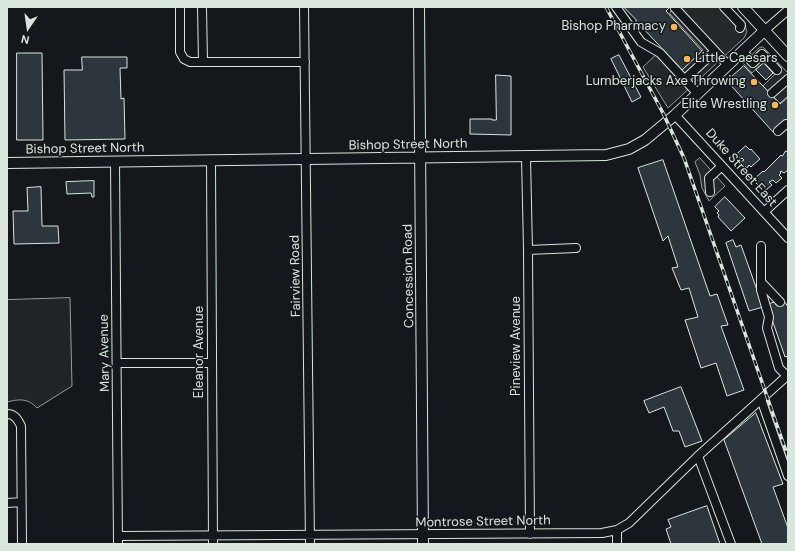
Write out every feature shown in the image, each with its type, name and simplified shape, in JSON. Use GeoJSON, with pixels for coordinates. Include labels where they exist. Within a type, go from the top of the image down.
{"type":"FeatureCollection","features":[{"type":"Feature","properties":{"kind":"main road","name":"Concession Road"},"geometry":{"type":"LineString","coordinates":[[419,7],[423,539]]}},
{"type":"Feature","properties":{"kind":"main road"},"geometry":{"type":"LineString","coordinates":[[743,7],[788,56]]}},
{"type":"Feature","properties":{"kind":"main road","name":"Bishop Street North"},"geometry":{"type":"LineString","coordinates":[[7,163],[597,156],[615,154],[641,143],[675,115],[727,64],[764,31]]}},
{"type":"Feature","properties":{"kind":"street"},"geometry":{"type":"LineString","coordinates":[[180,7],[180,52],[184,59],[190,62],[305,62]]}},
{"type":"Feature","properties":{"kind":"street"},"geometry":{"type":"LineString","coordinates":[[202,7],[204,62]]}},
{"type":"Feature","properties":{"kind":"street","name":"Fairview Road"},"geometry":{"type":"LineString","coordinates":[[304,7],[307,160],[310,544]]}},
{"type":"Feature","properties":{"kind":"street"},"geometry":{"type":"LineString","coordinates":[[616,7],[641,42],[660,53],[697,93]]}},
{"type":"Feature","properties":{"kind":"street"},"geometry":{"type":"LineString","coordinates":[[676,7],[675,8],[727,64]]}},
{"type":"Feature","properties":{"kind":"street"},"geometry":{"type":"LineString","coordinates":[[724,7],[741,25],[740,28]]}},
{"type":"Feature","properties":{"kind":"street"},"geometry":{"type":"LineString","coordinates":[[764,31],[788,10]]}},
{"type":"Feature","properties":{"kind":"street"},"geometry":{"type":"LineString","coordinates":[[639,28],[641,42]]}},
{"type":"Feature","properties":{"kind":"street"},"geometry":{"type":"LineString","coordinates":[[684,80],[715,51]]}},
{"type":"Feature","properties":{"kind":"street"},"geometry":{"type":"LineString","coordinates":[[742,51],[754,63],[762,54],[777,70]]}},
{"type":"Feature","properties":{"kind":"street"},"geometry":{"type":"LineString","coordinates":[[772,93],[788,79]]}},
{"type":"Feature","properties":{"kind":"street","name":"Duke Street East"},"geometry":{"type":"LineString","coordinates":[[675,115],[788,238]]}},
{"type":"Feature","properties":{"kind":"street"},"geometry":{"type":"LineString","coordinates":[[778,131],[788,124]]}},
{"type":"Feature","properties":{"kind":"street","name":"Pineview Avenue"},"geometry":{"type":"LineString","coordinates":[[526,157],[530,534]]}},
{"type":"Feature","properties":{"kind":"street","name":"Eleanor Avenue"},"geometry":{"type":"LineString","coordinates":[[211,160],[213,544]]}},
{"type":"Feature","properties":{"kind":"street","name":"Mary Avenue"},"geometry":{"type":"LineString","coordinates":[[115,162],[118,540]]}},
{"type":"Feature","properties":{"kind":"street"},"geometry":{"type":"LineString","coordinates":[[710,192],[709,178],[722,166]]}},
{"type":"Feature","properties":{"kind":"street"},"geometry":{"type":"LineString","coordinates":[[764,212],[788,190]]}},
{"type":"Feature","properties":{"kind":"street"},"geometry":{"type":"LineString","coordinates":[[761,246],[760,290],[769,317],[767,328],[779,368],[787,375]]}},
{"type":"Feature","properties":{"kind":"street"},"geometry":{"type":"LineString","coordinates":[[528,250],[576,248]]}},
{"type":"Feature","properties":{"kind":"street"},"geometry":{"type":"LineString","coordinates":[[761,282],[780,302]]}},
{"type":"Feature","properties":{"kind":"street"},"geometry":{"type":"LineString","coordinates":[[117,363],[212,363]]}},
{"type":"Feature","properties":{"kind":"street","name":"Montrose Street North"},"geometry":{"type":"LineString","coordinates":[[118,540],[213,534],[310,534],[423,539],[530,534],[602,533],[617,530],[629,523],[698,456],[787,375]]}},
{"type":"Feature","properties":{"kind":"street"},"geometry":{"type":"LineString","coordinates":[[762,399],[788,476]]}},
{"type":"Feature","properties":{"kind":"street"},"geometry":{"type":"LineString","coordinates":[[7,414],[10,414],[16,418],[21,426],[22,544]]}},
{"type":"Feature","properties":{"kind":"street"},"geometry":{"type":"LineString","coordinates":[[698,456],[731,544]]}},
{"type":"Feature","properties":{"kind":"street"},"geometry":{"type":"LineString","coordinates":[[7,503],[21,502]]}},
{"type":"Feature","properties":{"kind":"street"},"geometry":{"type":"LineString","coordinates":[[617,530],[617,544]]}},
{"type":"Feature","properties":{"kind":"shaded area"},"geometry":{"type":"Polygon","coordinates":[[[673,7],[728,7],[745,25],[747,32],[744,38],[668,108],[643,67],[662,49],[682,70],[703,50],[670,14],[673,7]]]}},
{"type":"Feature","properties":{"kind":"shaded area"},"geometry":{"type":"Polygon","coordinates":[[[763,47],[788,73],[788,96],[780,103],[763,86],[775,74],[764,62],[752,73],[743,63],[759,48],[763,47]]]}},
{"type":"Feature","properties":{"kind":"shaded area"},"geometry":{"type":"Polygon","coordinates":[[[700,158],[725,186],[709,201],[702,188],[700,175],[695,162],[700,158]]]}},
{"type":"Feature","properties":{"kind":"shaded area"},"geometry":{"type":"Polygon","coordinates":[[[70,298],[72,386],[37,408],[30,402],[23,400],[7,402],[7,300],[70,298]]]}},
{"type":"Feature","properties":{"kind":"building"},"geometry":{"type":"Polygon","coordinates":[[[624,7],[670,7],[666,11],[702,51],[682,70],[642,27],[637,28],[636,20],[624,7]]]}},
{"type":"Feature","properties":{"kind":"building"},"geometry":{"type":"Polygon","coordinates":[[[17,53],[42,53],[43,140],[17,140],[17,53]]]}},
{"type":"Feature","properties":{"kind":"building"},"geometry":{"type":"Polygon","coordinates":[[[619,55],[641,97],[632,102],[611,59],[619,55]]]}},
{"type":"Feature","properties":{"kind":"building"},"geometry":{"type":"Polygon","coordinates":[[[82,57],[127,57],[127,68],[120,68],[121,99],[124,98],[125,139],[65,140],[64,70],[82,70],[82,57]]]}},
{"type":"Feature","properties":{"kind":"building"},"geometry":{"type":"Polygon","coordinates":[[[764,63],[773,73],[766,80],[756,70],[764,63]]]}},
{"type":"Feature","properties":{"kind":"building"},"geometry":{"type":"Polygon","coordinates":[[[744,66],[780,104],[788,97],[788,119],[773,132],[727,81],[744,66]]]}},
{"type":"Feature","properties":{"kind":"building"},"geometry":{"type":"Polygon","coordinates":[[[496,75],[511,76],[511,135],[470,134],[470,119],[496,120],[496,75]]]}},
{"type":"Feature","properties":{"kind":"building"},"geometry":{"type":"Polygon","coordinates":[[[746,146],[750,150],[751,149],[760,159],[751,167],[749,165],[747,168],[741,162],[744,160],[742,158],[737,160],[734,157],[746,146]]]}},
{"type":"Feature","properties":{"kind":"building"},"geometry":{"type":"Polygon","coordinates":[[[786,151],[788,153],[788,170],[784,173],[781,171],[779,175],[782,178],[776,183],[773,180],[769,182],[772,185],[766,190],[764,187],[761,188],[753,180],[763,171],[764,172],[786,151]]]}},
{"type":"Feature","properties":{"kind":"building"},"geometry":{"type":"Polygon","coordinates":[[[663,160],[710,296],[717,294],[728,325],[721,326],[744,390],[727,396],[716,363],[701,368],[685,320],[698,317],[689,288],[681,290],[672,268],[678,267],[668,236],[663,241],[638,168],[663,160]]]}},
{"type":"Feature","properties":{"kind":"building"},"geometry":{"type":"Polygon","coordinates":[[[94,181],[94,197],[92,197],[91,193],[67,194],[66,182],[94,181]]]}},
{"type":"Feature","properties":{"kind":"building"},"geometry":{"type":"Polygon","coordinates":[[[41,187],[42,226],[58,226],[59,243],[14,244],[13,211],[28,211],[27,188],[41,187]]]}},
{"type":"Feature","properties":{"kind":"building"},"geometry":{"type":"Polygon","coordinates":[[[725,197],[745,218],[731,231],[718,217],[719,215],[717,213],[719,211],[715,207],[725,197]]]}},
{"type":"Feature","properties":{"kind":"building"},"geometry":{"type":"Polygon","coordinates":[[[733,240],[736,247],[741,245],[763,307],[749,311],[726,243],[733,240]]]}},
{"type":"Feature","properties":{"kind":"building"},"geometry":{"type":"Polygon","coordinates":[[[775,302],[776,305],[785,302],[788,307],[788,356],[785,357],[767,305],[775,302]]]}},
{"type":"Feature","properties":{"kind":"building"},"geometry":{"type":"Polygon","coordinates":[[[681,387],[702,441],[685,447],[679,431],[673,431],[664,407],[649,413],[644,401],[681,387]]]}},
{"type":"Feature","properties":{"kind":"building"},"geometry":{"type":"Polygon","coordinates":[[[756,413],[783,484],[773,487],[788,528],[788,544],[762,544],[724,440],[756,413]]]}},
{"type":"Feature","properties":{"kind":"building"},"geometry":{"type":"Polygon","coordinates":[[[707,506],[720,544],[671,544],[666,529],[671,527],[668,520],[707,506]]]}},
{"type":"Feature","properties":{"kind":"railway"},"geometry":{"type":"LineString","coordinates":[[606,7],[663,113],[684,158],[788,457]]}},
{"type":"Feature","properties":{"kind":"place","name":"Bishop Pharmacy"},"geometry":{"type":"Point","coordinates":[674,27]}},
{"type":"Feature","properties":{"kind":"place","name":"Little Caesars"},"geometry":{"type":"Point","coordinates":[687,59]}},
{"type":"Feature","properties":{"kind":"place","name":"Lumberjacks Axe Throwing"},"geometry":{"type":"Point","coordinates":[754,82]}},
{"type":"Feature","properties":{"kind":"place","name":"Elite Wrestling"},"geometry":{"type":"Point","coordinates":[775,105]}}]}
